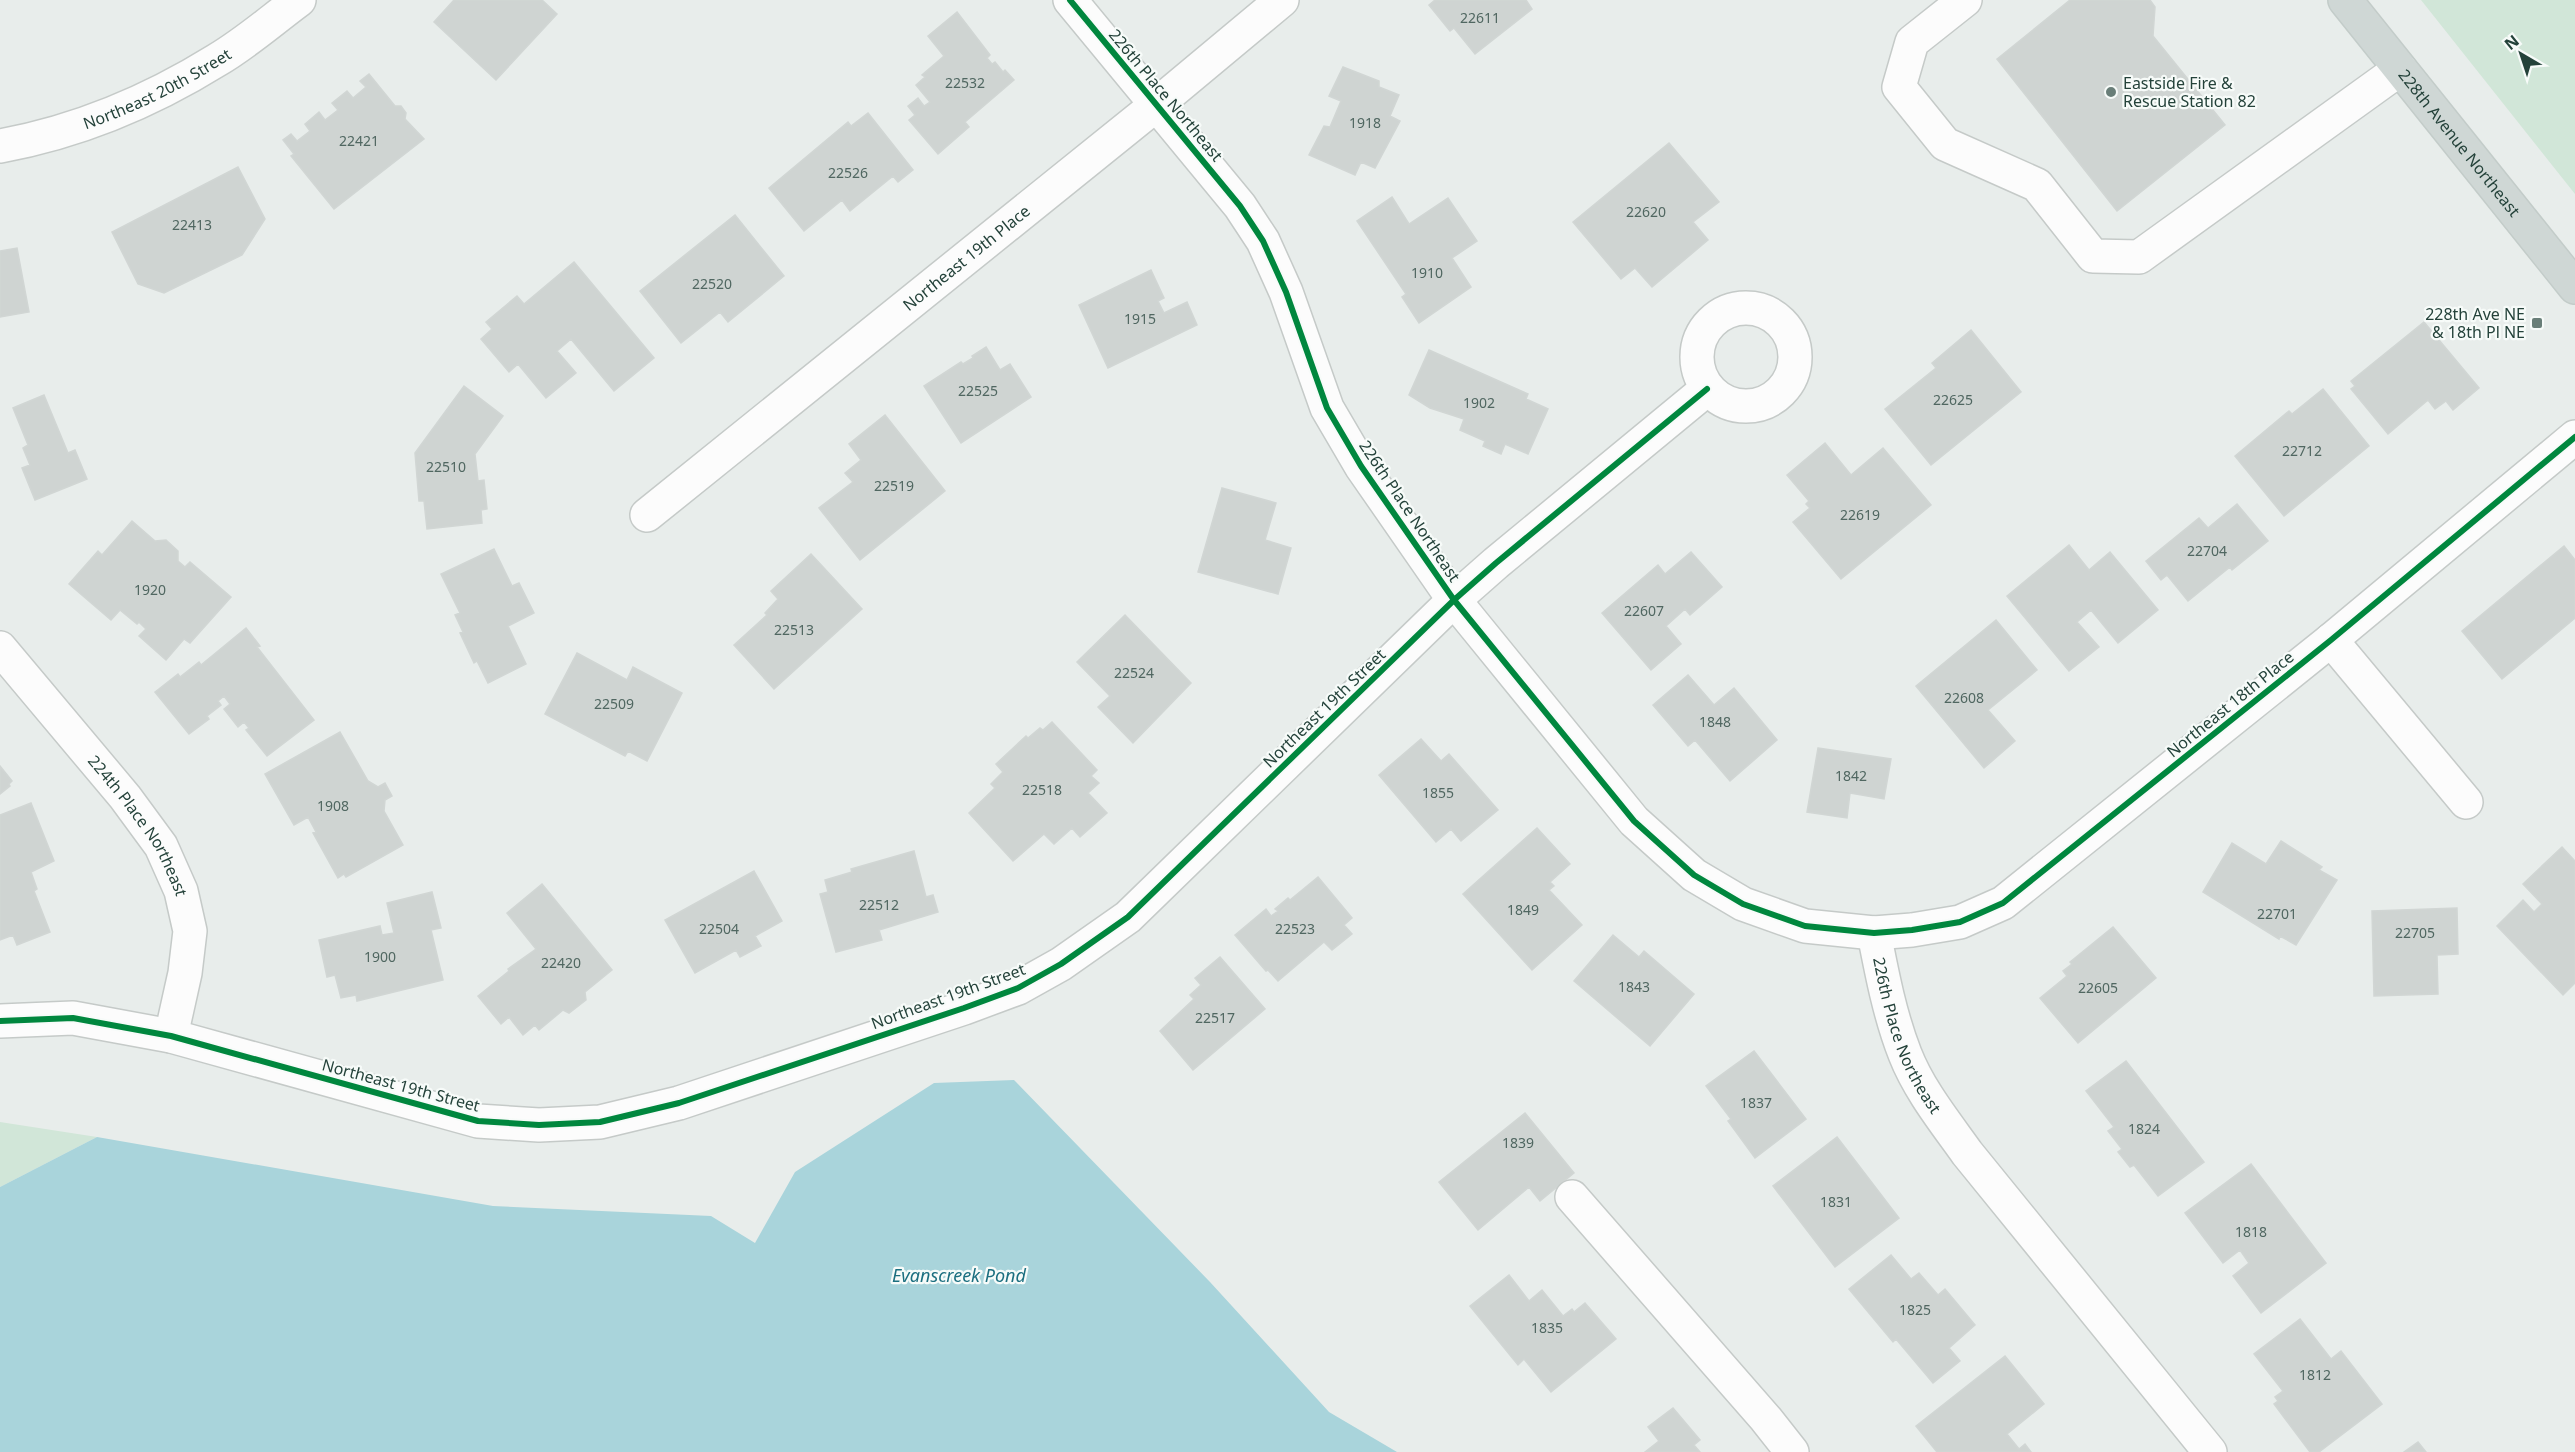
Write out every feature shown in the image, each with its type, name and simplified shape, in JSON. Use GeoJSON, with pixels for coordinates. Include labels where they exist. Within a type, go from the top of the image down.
{"type":"FeatureCollection","features":[{"type":"Feature","properties":{"kind":"main road","name":"228th Avenue Northeast"},"geometry":{"type":"LineString","coordinates":[[2345,0],[2575,286]]}},
{"type":"Feature","properties":{"kind":"street","name":"Northeast 20th Street"},"geometry":{"type":"LineString","coordinates":[[0,146],[42,138],[121,110],[218,60],[299,0]]}},
{"type":"Feature","properties":{"kind":"street","name":"226th Place Northeast"},"geometry":{"type":"LineString","coordinates":[[1070,0],[1240,206],[1263,241],[1286,292],[1327,408],[1360,466],[1454,600],[1634,821],[1694,875],[1743,904],[1805,926],[1874,933],[1886,995],[1905,1056],[1936,1109],[1967,1152],[2210,1452]]}},
{"type":"Feature","properties":{"kind":"street","name":"Northeast 19th Place"},"geometry":{"type":"LineString","coordinates":[[647,515],[1156,105],[1282,0]]}},
{"type":"Feature","properties":{"kind":"street"},"geometry":{"type":"LineString","coordinates":[[1965,0],[1912,42],[1899,87],[1945,144],[2037,185],[2093,256],[2139,256],[2400,69]]}},
{"type":"Feature","properties":{"kind":"street","name":"Northeast 19th Street"},"geometry":{"type":"LineString","coordinates":[[0,1021],[73,1018],[171,1036],[478,1121],[538,1125],[600,1122],[679,1103],[964,1008],[1018,988],[1061,964],[1128,917],[1454,600],[1505,555],[1707,389]]}},
{"type":"Feature","properties":{"kind":"street","name":"Northeast 18th Place"},"geometry":{"type":"LineString","coordinates":[[1874,933],[1912,930],[1960,921],[2003,903],[2331,640],[2575,437]]}},
{"type":"Feature","properties":{"kind":"street"},"geometry":{"type":"LineString","coordinates":[[2331,640],[2466,802]]}},
{"type":"Feature","properties":{"kind":"street","name":"224th Place Northeast"},"geometry":{"type":"LineString","coordinates":[[0,648],[125,797],[161,846],[181,891],[190,931],[185,973],[171,1036]]}},
{"type":"Feature","properties":{"kind":"street"},"geometry":{"type":"LineString","coordinates":[[1572,1197],[1767,1419],[1792,1452]]}},
{"type":"Feature","properties":{"kind":"green space"},"geometry":{"type":"Polygon","coordinates":[[[2421,0],[2575,0],[2575,194],[2421,0]]]}},
{"type":"Feature","properties":{"kind":"green space"},"geometry":{"type":"Polygon","coordinates":[[[0,1122],[97,1137],[0,1187],[0,1122]]]}},
{"type":"Feature","properties":{"kind":"water","name":"Evanscreek Pond"},"geometry":{"type":"Polygon","coordinates":[[[1014,1080],[1210,1282],[1329,1412],[1397,1452],[0,1452],[0,1187],[97,1137],[493,1206],[711,1216],[755,1243],[795,1172],[934,1083],[1014,1080]]]}},
{"type":"Feature","properties":{"kind":"building"},"geometry":{"type":"Polygon","coordinates":[[[454,0],[542,0],[557,14],[496,80],[434,22],[454,0]]]}},
{"type":"Feature","properties":{"kind":"building"},"geometry":{"type":"Polygon","coordinates":[[[1435,0],[1526,0],[1532,9],[1475,54],[1454,28],[1450,31],[1429,5],[1435,0]]]}},
{"type":"Feature","properties":{"kind":"building","name":"Eastside Fire & Rescue Station 82"},"geometry":{"type":"Polygon","coordinates":[[[2070,0],[2150,0],[2155,7],[2153,36],[2225,125],[2117,211],[1997,59],[2070,0]]]}},
{"type":"Feature","properties":{"kind":"building"},"geometry":{"type":"Polygon","coordinates":[[[957,12],[990,55],[987,58],[992,64],[995,62],[1014,80],[965,122],[969,127],[938,154],[909,120],[915,115],[908,106],[918,98],[924,106],[930,102],[916,85],[925,77],[922,75],[944,56],[928,36],[957,12]]]}},
{"type":"Feature","properties":{"kind":"building"},"geometry":{"type":"Polygon","coordinates":[[[1343,67],[1379,81],[1379,87],[1399,95],[1390,116],[1400,121],[1375,168],[1361,162],[1355,175],[1309,155],[1324,126],[1330,127],[1341,101],[1329,96],[1343,67]]]}},
{"type":"Feature","properties":{"kind":"building"},"geometry":{"type":"Polygon","coordinates":[[[369,74],[395,106],[401,106],[406,113],[405,119],[424,139],[334,209],[291,156],[294,154],[283,140],[291,134],[297,141],[310,131],[305,124],[319,112],[325,120],[338,110],[332,103],[347,91],[353,98],[366,87],[360,81],[369,74]]]}},
{"type":"Feature","properties":{"kind":"building"},"geometry":{"type":"Polygon","coordinates":[[[868,113],[913,170],[898,182],[893,176],[850,211],[842,200],[804,231],[769,188],[848,122],[851,126],[868,113]]]}},
{"type":"Feature","properties":{"kind":"building"},"geometry":{"type":"Polygon","coordinates":[[[1669,143],[1719,202],[1693,222],[1708,240],[1652,287],[1635,268],[1621,279],[1573,222],[1669,143]]]}},
{"type":"Feature","properties":{"kind":"building"},"geometry":{"type":"Polygon","coordinates":[[[238,167],[265,219],[242,255],[164,293],[138,284],[112,232],[238,167]]]}},
{"type":"Feature","properties":{"kind":"building"},"geometry":{"type":"Polygon","coordinates":[[[1392,197],[1409,224],[1448,198],[1477,241],[1452,258],[1471,287],[1419,323],[1402,297],[1406,294],[1357,221],[1392,197]]]}},
{"type":"Feature","properties":{"kind":"building"},"geometry":{"type":"Polygon","coordinates":[[[735,215],[784,276],[728,322],[720,312],[681,343],[640,291],[735,215]]]}},
{"type":"Feature","properties":{"kind":"building"},"geometry":{"type":"Polygon","coordinates":[[[17,248],[29,312],[0,317],[0,251],[17,248]]]}},
{"type":"Feature","properties":{"kind":"building"},"geometry":{"type":"Polygon","coordinates":[[[574,262],[654,358],[614,391],[571,339],[557,351],[576,373],[546,398],[518,364],[509,372],[481,339],[492,329],[486,322],[517,296],[524,304],[574,262]]]}},
{"type":"Feature","properties":{"kind":"building"},"geometry":{"type":"Polygon","coordinates":[[[1151,270],[1164,298],[1158,301],[1164,313],[1187,302],[1197,325],[1108,368],[1079,305],[1151,270]]]}},
{"type":"Feature","properties":{"kind":"building"},"geometry":{"type":"Polygon","coordinates":[[[2424,322],[2479,388],[2453,410],[2446,401],[2435,409],[2428,400],[2388,434],[2351,389],[2355,386],[2351,381],[2424,322]]]}},
{"type":"Feature","properties":{"kind":"building"},"geometry":{"type":"Polygon","coordinates":[[[1971,330],[2021,392],[1931,465],[1885,409],[1936,368],[1932,363],[1971,330]]]}},
{"type":"Feature","properties":{"kind":"building"},"geometry":{"type":"Polygon","coordinates":[[[986,347],[1000,370],[1010,364],[1031,397],[961,443],[924,386],[961,362],[963,364],[973,358],[972,356],[986,347]]]}},
{"type":"Feature","properties":{"kind":"building"},"geometry":{"type":"Polygon","coordinates":[[[1429,350],[1528,394],[1526,399],[1548,409],[1528,454],[1505,444],[1501,454],[1483,446],[1485,441],[1460,430],[1464,419],[1430,408],[1409,395],[1429,350]]]}},
{"type":"Feature","properties":{"kind":"building"},"geometry":{"type":"Polygon","coordinates":[[[464,386],[503,416],[475,454],[478,481],[484,480],[487,509],[481,510],[482,523],[427,529],[424,501],[419,501],[415,453],[464,386]]]}},
{"type":"Feature","properties":{"kind":"building"},"geometry":{"type":"Polygon","coordinates":[[[2323,389],[2369,446],[2284,516],[2235,456],[2289,411],[2292,414],[2323,389]]]}},
{"type":"Feature","properties":{"kind":"building"},"geometry":{"type":"Polygon","coordinates":[[[44,395],[68,453],[75,450],[87,479],[35,500],[22,468],[30,465],[23,448],[28,445],[13,408],[44,395]]]}},
{"type":"Feature","properties":{"kind":"building"},"geometry":{"type":"Polygon","coordinates":[[[885,415],[945,491],[860,560],[819,508],[853,482],[845,473],[861,460],[849,444],[885,415]]]}},
{"type":"Feature","properties":{"kind":"building"},"geometry":{"type":"Polygon","coordinates":[[[1825,443],[1851,475],[1883,448],[1931,505],[1841,579],[1793,522],[1810,508],[1806,504],[1809,501],[1787,475],[1825,443]]]}},
{"type":"Feature","properties":{"kind":"building"},"geometry":{"type":"Polygon","coordinates":[[[1222,488],[1276,503],[1265,540],[1291,548],[1278,594],[1198,572],[1222,488]]]}},
{"type":"Feature","properties":{"kind":"building"},"geometry":{"type":"Polygon","coordinates":[[[2237,504],[2268,541],[2232,570],[2230,567],[2188,601],[2167,575],[2161,580],[2146,561],[2199,518],[2208,528],[2237,504]]]}},
{"type":"Feature","properties":{"kind":"building"},"geometry":{"type":"Polygon","coordinates":[[[132,521],[155,541],[166,540],[178,551],[178,561],[185,567],[190,562],[231,597],[190,643],[184,639],[166,660],[139,636],[146,629],[139,622],[137,624],[120,610],[111,620],[69,584],[98,551],[102,555],[132,521]]]}},
{"type":"Feature","properties":{"kind":"building"},"geometry":{"type":"Polygon","coordinates":[[[2069,545],[2089,570],[2110,552],[2158,610],[2118,643],[2091,610],[2077,622],[2099,647],[2069,671],[2007,596],[2069,545]]]}},
{"type":"Feature","properties":{"kind":"building"},"geometry":{"type":"Polygon","coordinates":[[[2564,546],[2575,560],[2575,618],[2502,679],[2462,631],[2564,546]]]}},
{"type":"Feature","properties":{"kind":"building"},"geometry":{"type":"Polygon","coordinates":[[[494,549],[512,586],[519,583],[534,613],[508,626],[526,664],[488,683],[477,661],[474,663],[460,633],[463,632],[455,615],[460,613],[441,574],[494,549]]]}},
{"type":"Feature","properties":{"kind":"building"},"geometry":{"type":"Polygon","coordinates":[[[1691,552],[1722,587],[1690,615],[1685,609],[1666,626],[1681,644],[1651,670],[1602,613],[1658,565],[1665,574],[1691,552]]]}},
{"type":"Feature","properties":{"kind":"building"},"geometry":{"type":"Polygon","coordinates":[[[811,554],[862,609],[774,689],[734,645],[767,615],[765,613],[778,599],[771,591],[811,554]]]}},
{"type":"Feature","properties":{"kind":"building"},"geometry":{"type":"Polygon","coordinates":[[[1125,615],[1191,683],[1133,743],[1098,707],[1110,696],[1077,662],[1125,615]]]}},
{"type":"Feature","properties":{"kind":"building"},"geometry":{"type":"Polygon","coordinates":[[[1996,620],[2037,670],[1988,710],[2015,741],[1984,768],[1916,686],[1996,620]]]}},
{"type":"Feature","properties":{"kind":"building"},"geometry":{"type":"Polygon","coordinates":[[[246,628],[260,646],[257,647],[314,720],[267,756],[246,730],[249,728],[244,722],[238,727],[224,709],[230,704],[224,696],[218,701],[221,705],[207,716],[209,719],[189,734],[155,692],[178,674],[180,677],[199,662],[201,665],[246,628]]]}},
{"type":"Feature","properties":{"kind":"building"},"geometry":{"type":"Polygon","coordinates":[[[577,653],[627,680],[633,667],[682,693],[647,761],[628,751],[625,756],[545,714],[577,653]]]}},
{"type":"Feature","properties":{"kind":"building"},"geometry":{"type":"Polygon","coordinates":[[[1688,675],[1714,705],[1734,688],[1777,740],[1730,781],[1695,740],[1688,746],[1653,705],[1688,675]]]}},
{"type":"Feature","properties":{"kind":"building"},"geometry":{"type":"Polygon","coordinates":[[[1052,722],[1097,770],[1091,776],[1099,783],[1088,793],[1107,813],[1080,837],[1072,828],[1054,844],[1044,834],[1013,861],[969,813],[995,788],[991,784],[1003,772],[996,764],[1026,736],[1028,738],[1040,728],[1043,730],[1052,722]]]}},
{"type":"Feature","properties":{"kind":"building"},"geometry":{"type":"Polygon","coordinates":[[[340,732],[368,781],[378,787],[385,783],[392,796],[385,800],[384,811],[403,845],[346,877],[344,874],[338,878],[313,833],[316,832],[308,817],[294,825],[265,774],[340,732]]]}},
{"type":"Feature","properties":{"kind":"building"},"geometry":{"type":"Polygon","coordinates":[[[1421,739],[1441,761],[1449,754],[1498,810],[1461,841],[1451,829],[1436,842],[1379,775],[1421,739]]]}},
{"type":"Feature","properties":{"kind":"building"},"geometry":{"type":"Polygon","coordinates":[[[1818,748],[1891,759],[1884,799],[1850,793],[1847,818],[1807,812],[1818,748]]]}},
{"type":"Feature","properties":{"kind":"building"},"geometry":{"type":"Polygon","coordinates":[[[0,766],[12,781],[10,786],[0,794],[0,766]]]}},
{"type":"Feature","properties":{"kind":"building"},"geometry":{"type":"Polygon","coordinates":[[[31,803],[54,861],[31,872],[37,889],[34,891],[50,932],[17,945],[13,935],[0,940],[0,815],[31,803]]]}},
{"type":"Feature","properties":{"kind":"building"},"geometry":{"type":"Polygon","coordinates":[[[1537,828],[1570,864],[1550,882],[1554,886],[1549,890],[1582,925],[1532,970],[1463,894],[1537,828]]]}},
{"type":"Feature","properties":{"kind":"building"},"geometry":{"type":"Polygon","coordinates":[[[2281,841],[2322,867],[2319,870],[2337,880],[2296,945],[2280,936],[2279,939],[2203,892],[2232,843],[2266,864],[2281,841]]]}},
{"type":"Feature","properties":{"kind":"building"},"geometry":{"type":"Polygon","coordinates":[[[2562,847],[2575,861],[2575,983],[2563,995],[2497,926],[2523,900],[2534,912],[2542,904],[2523,884],[2562,847]]]}},
{"type":"Feature","properties":{"kind":"building"},"geometry":{"type":"Polygon","coordinates":[[[914,851],[926,897],[933,895],[938,912],[879,930],[882,940],[836,952],[820,894],[828,892],[825,880],[852,872],[851,869],[914,851]]]}},
{"type":"Feature","properties":{"kind":"building"},"geometry":{"type":"Polygon","coordinates":[[[754,871],[782,921],[755,936],[761,946],[740,957],[736,950],[695,973],[665,920],[754,871]]]}},
{"type":"Feature","properties":{"kind":"building"},"geometry":{"type":"Polygon","coordinates":[[[1318,877],[1352,918],[1344,925],[1352,934],[1332,950],[1324,942],[1278,981],[1268,970],[1266,971],[1235,935],[1266,909],[1271,916],[1278,911],[1275,909],[1288,898],[1290,900],[1318,877]]]}},
{"type":"Feature","properties":{"kind":"building"},"geometry":{"type":"Polygon","coordinates":[[[542,884],[612,970],[585,992],[586,1000],[569,1013],[563,1010],[539,1030],[535,1025],[523,1035],[509,1017],[501,1024],[478,996],[509,971],[508,969],[536,949],[507,913],[542,884]]]}},
{"type":"Feature","properties":{"kind":"building"},"geometry":{"type":"Polygon","coordinates":[[[432,892],[441,928],[431,930],[443,980],[357,1001],[356,995],[341,998],[335,975],[327,977],[319,940],[380,926],[382,935],[394,933],[387,903],[432,892]]]}},
{"type":"Feature","properties":{"kind":"building"},"geometry":{"type":"Polygon","coordinates":[[[2457,908],[2458,954],[2437,955],[2438,994],[2374,996],[2372,911],[2457,908]]]}},
{"type":"Feature","properties":{"kind":"building"},"geometry":{"type":"Polygon","coordinates":[[[2113,927],[2156,978],[2078,1043],[2040,998],[2067,976],[2063,971],[2072,964],[2070,962],[2113,927]]]}},
{"type":"Feature","properties":{"kind":"building"},"geometry":{"type":"Polygon","coordinates":[[[1613,935],[1639,957],[1644,951],[1694,994],[1650,1046],[1574,981],[1613,935]]]}},
{"type":"Feature","properties":{"kind":"building"},"geometry":{"type":"Polygon","coordinates":[[[1220,957],[1265,1009],[1193,1070],[1160,1031],[1194,999],[1190,995],[1201,985],[1195,978],[1220,957]]]}},
{"type":"Feature","properties":{"kind":"building"},"geometry":{"type":"Polygon","coordinates":[[[1754,1051],[1806,1119],[1755,1158],[1728,1121],[1731,1119],[1706,1086],[1754,1051]]]}},
{"type":"Feature","properties":{"kind":"building"},"geometry":{"type":"Polygon","coordinates":[[[2126,1061],[2204,1162],[2158,1196],[2134,1165],[2130,1167],[2118,1152],[2122,1149],[2108,1131],[2114,1127],[2086,1091],[2126,1061]]]}},
{"type":"Feature","properties":{"kind":"building"},"geometry":{"type":"Polygon","coordinates":[[[1525,1113],[1574,1173],[1540,1201],[1529,1187],[1478,1230],[1439,1182],[1525,1113]]]}},
{"type":"Feature","properties":{"kind":"building"},"geometry":{"type":"Polygon","coordinates":[[[1837,1137],[1899,1218],[1835,1267],[1773,1186],[1837,1137]]]}},
{"type":"Feature","properties":{"kind":"building"},"geometry":{"type":"Polygon","coordinates":[[[2251,1164],[2326,1263],[2261,1313],[2233,1276],[2249,1263],[2240,1250],[2223,1263],[2185,1213],[2251,1164]]]}},
{"type":"Feature","properties":{"kind":"building"},"geometry":{"type":"Polygon","coordinates":[[[1891,1255],[1911,1279],[1919,1273],[1938,1295],[1945,1289],[1975,1325],[1949,1348],[1960,1361],[1933,1383],[1896,1339],[1893,1342],[1849,1289],[1891,1255]]]}},
{"type":"Feature","properties":{"kind":"building"},"geometry":{"type":"Polygon","coordinates":[[[1509,1275],[1529,1301],[1542,1290],[1563,1316],[1572,1309],[1574,1312],[1585,1303],[1616,1339],[1551,1392],[1524,1359],[1518,1365],[1470,1306],[1509,1275]]]}},
{"type":"Feature","properties":{"kind":"building"},"geometry":{"type":"Polygon","coordinates":[[[2300,1319],[2331,1359],[2341,1351],[2382,1404],[2319,1452],[2310,1452],[2274,1404],[2278,1401],[2275,1397],[2283,1391],[2254,1354],[2300,1319]]]}},
{"type":"Feature","properties":{"kind":"building"},"geometry":{"type":"Polygon","coordinates":[[[2005,1356],[2044,1404],[2007,1434],[2019,1449],[2025,1444],[2031,1452],[1937,1452],[1916,1426],[2005,1356]]]}},
{"type":"Feature","properties":{"kind":"building"},"geometry":{"type":"Polygon","coordinates":[[[1673,1408],[1700,1440],[1694,1445],[1700,1452],[1645,1452],[1659,1441],[1648,1427],[1673,1408]]]}},
{"type":"Feature","properties":{"kind":"building"},"geometry":{"type":"Polygon","coordinates":[[[2418,1442],[2426,1452],[2404,1452],[2418,1442]]]}},
{"type":"Feature","properties":{"kind":"cycle path"},"geometry":{"type":"LineString","coordinates":[[1070,0],[1240,206],[1263,241],[1286,292],[1327,408],[1361,466],[1454,600],[1634,821],[1694,875],[1743,904],[1805,926],[1874,933],[1912,930],[1960,922],[2003,903],[2331,640],[2575,437]]}},
{"type":"Feature","properties":{"kind":"cycle path"},"geometry":{"type":"LineString","coordinates":[[0,1021],[73,1018],[171,1036],[478,1121],[539,1125],[600,1122],[679,1103],[964,1008],[1018,988],[1061,964],[1128,917],[1454,600],[1707,389]]}},
{"type":"Feature","properties":{"kind":"place","name":"Eastside Fire & Rescue Station 82"},"geometry":{"type":"Point","coordinates":[2111,92]}},
{"type":"Feature","properties":{"kind":"place","name":"228th Ave NE & 18th Pl NE"},"geometry":{"type":"Point","coordinates":[2537,323]}}]}
